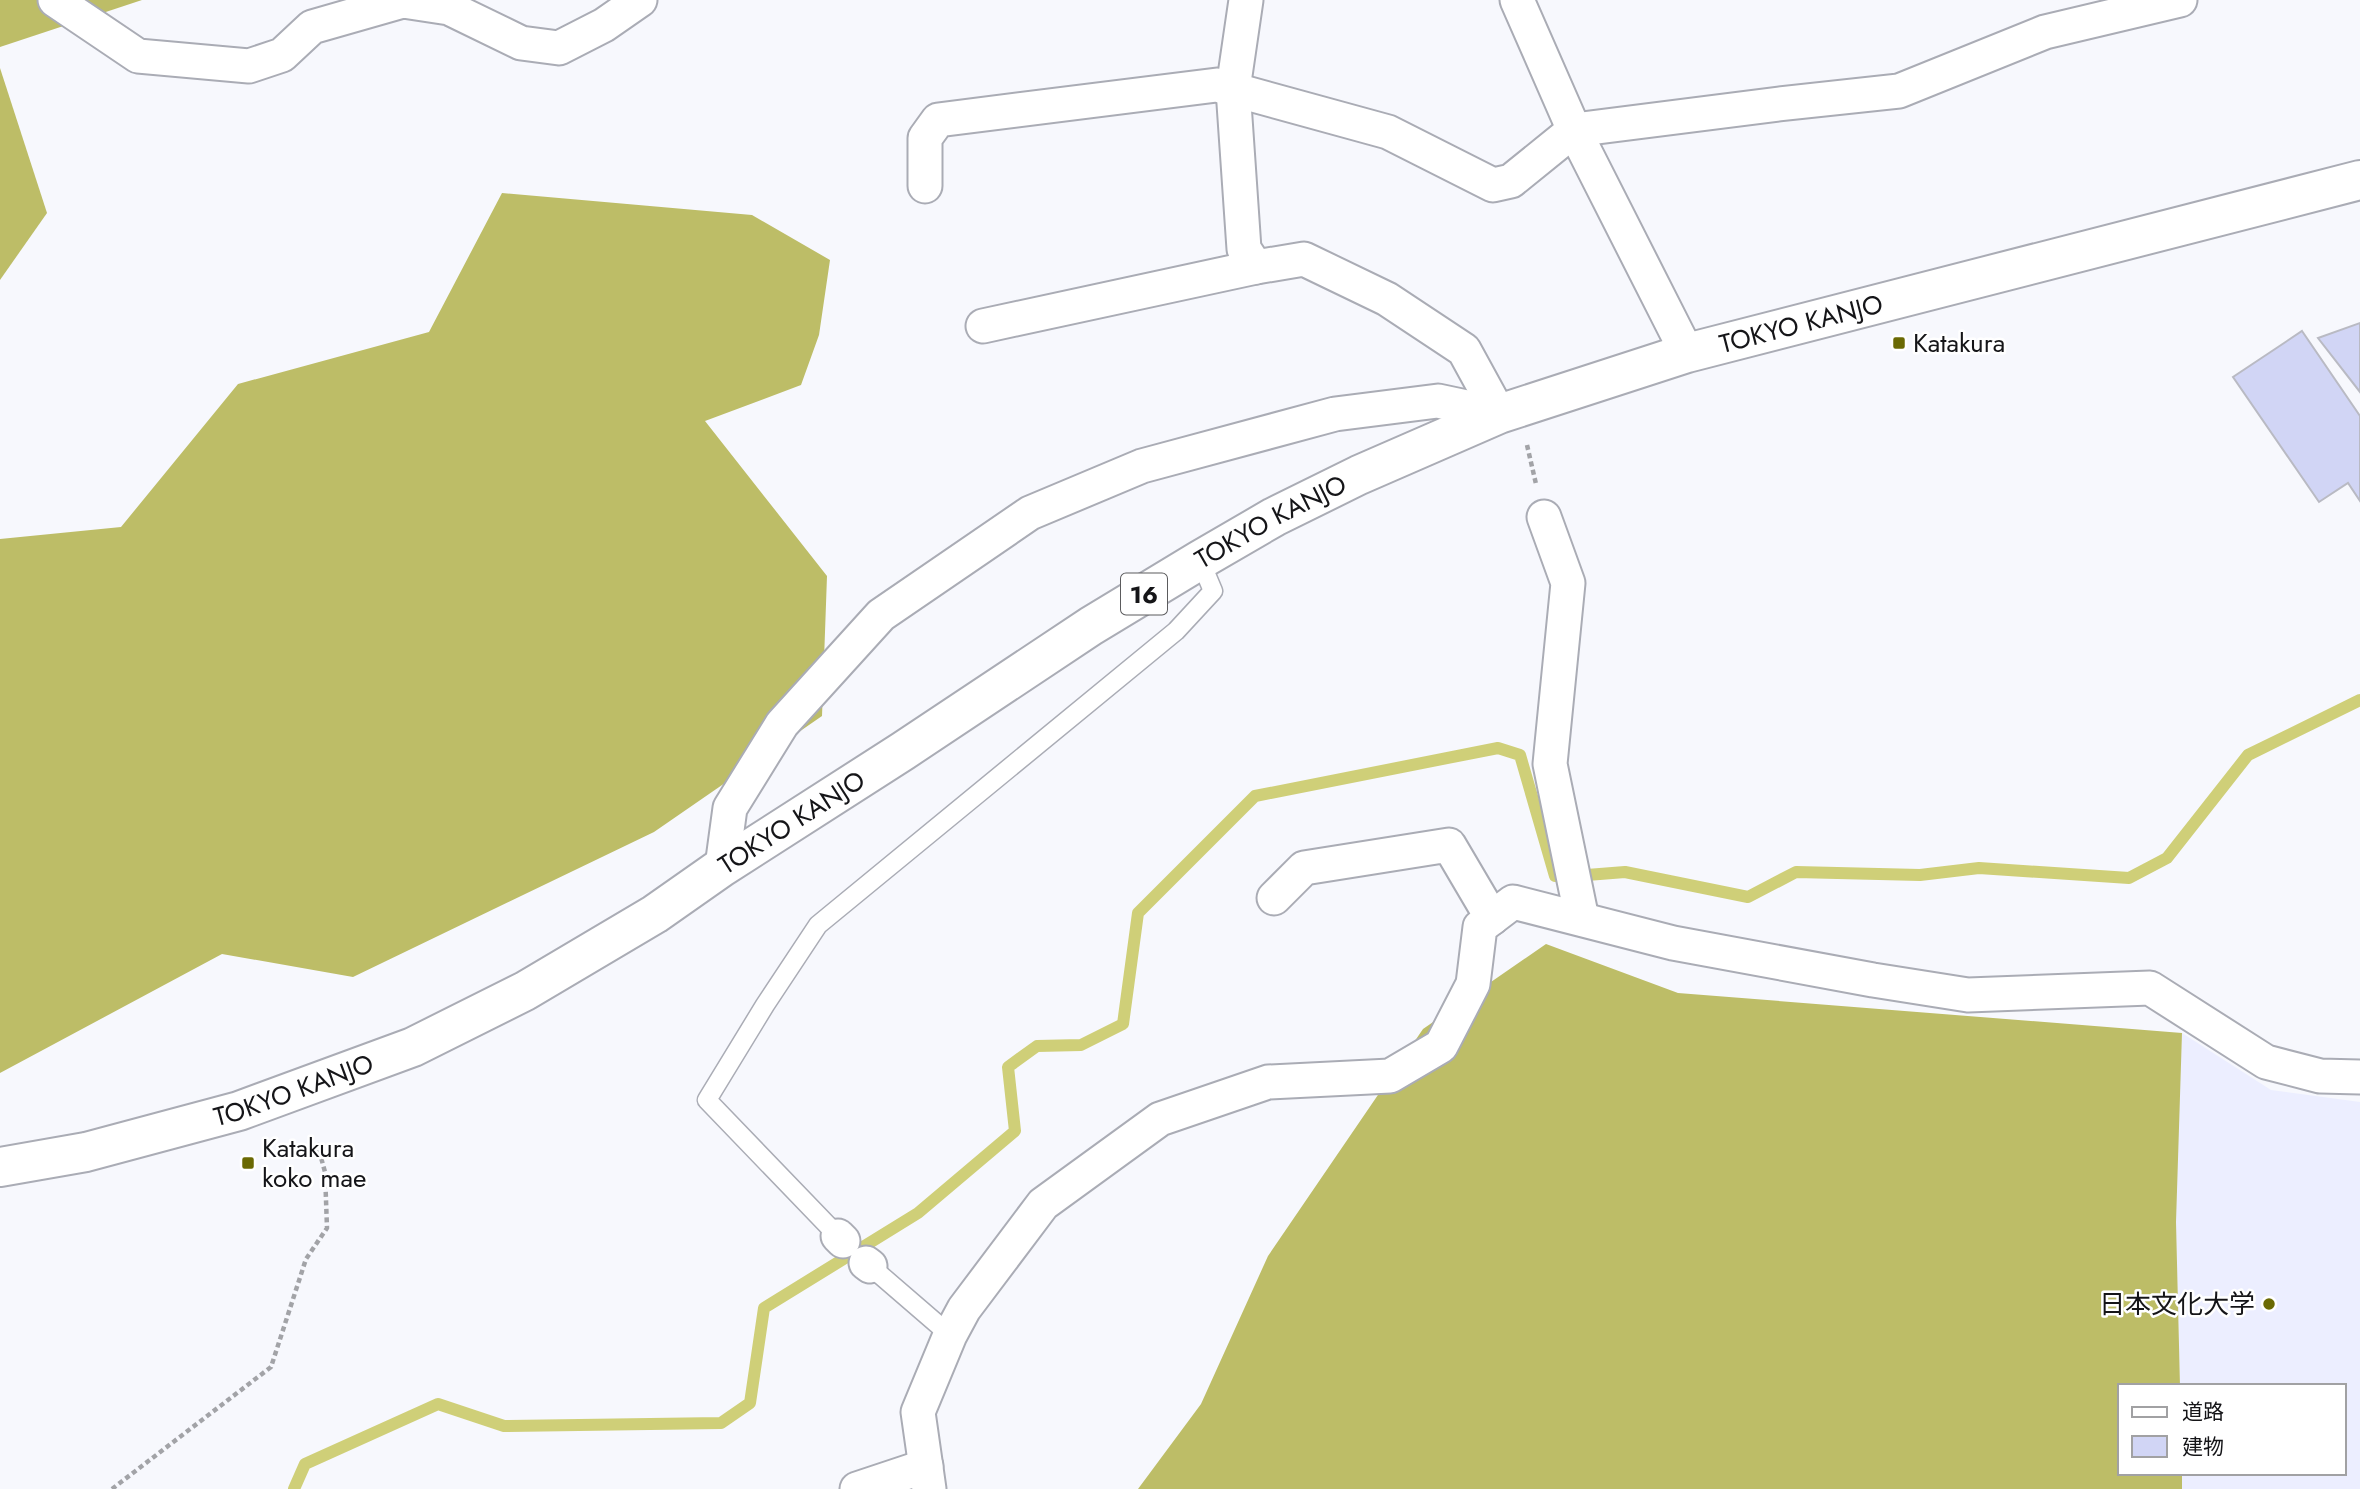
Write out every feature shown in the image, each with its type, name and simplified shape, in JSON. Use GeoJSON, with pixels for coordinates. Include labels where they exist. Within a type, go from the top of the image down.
{"type":"FeatureCollection","features":[{"type":"Feature","properties":{"kind":"highway","name":"TOKYO KANJO"},"geometry":{"type":"LineString","coordinates":[[0,1167],[86,1152],[239,1111],[412,1047],[524,991],[655,914],[722,867],[904,751],[1091,626],[1200,560],[1275,517],[1359,475],[1499,414],[1687,352],[2360,180]]}},
{"type":"Feature","properties":{"kind":"street"},"geometry":{"type":"LineString","coordinates":[[55,0],[138,56],[249,66],[282,55],[312,27],[403,1],[449,8],[521,43],[559,48],[604,25],[640,0]]}},
{"type":"Feature","properties":{"kind":"street"},"geometry":{"type":"LineString","coordinates":[[1246,0],[1233,89],[1244,249],[1256,267]]}},
{"type":"Feature","properties":{"kind":"street"},"geometry":{"type":"LineString","coordinates":[[1517,0],[1574,130],[1687,352]]}},
{"type":"Feature","properties":{"kind":"street"},"geometry":{"type":"LineString","coordinates":[[925,186],[925,138],[939,120],[1217,85],[1388,132],[1493,185],[1511,180],[1574,130],[1899,91],[2106,9],[2180,0]]}},
{"type":"Feature","properties":{"kind":"street"},"geometry":{"type":"LineString","coordinates":[[983,326],[1304,259],[1387,299],[1464,350],[1499,414]]}},
{"type":"Feature","properties":{"kind":"street"},"geometry":{"type":"LineString","coordinates":[[722,867],[730,808],[782,724],[881,615],[1030,513],[1142,466],[1335,414],[1438,401],[1499,414]]}},
{"type":"Feature","properties":{"kind":"street"},"geometry":{"type":"LineString","coordinates":[[1544,517],[1568,583],[1550,764],[1582,919]]}},
{"type":"Feature","properties":{"kind":"street"},"geometry":{"type":"LineString","coordinates":[[1274,898],[1304,868],[1449,845],[1492,918]]}},
{"type":"Feature","properties":{"kind":"street"},"geometry":{"type":"LineString","coordinates":[[857,1489],[927,1478],[918,1412],[950,1335],[964,1309],[1043,1204],[1160,1119],[1268,1082],[1390,1076],[1441,1046],[1473,984],[1480,926],[1513,902],[1673,943],[1968,995],[2150,988],[2266,1062],[2320,1076],[2360,1077]]}},
{"type":"Feature","properties":{"kind":"lane"},"geometry":{"type":"LineString","coordinates":[[950,1335],[854,1252],[707,1100],[818,925],[1175,631],[1213,591],[1200,560]]}},
{"type":"Feature","properties":{"kind":"path"},"geometry":{"type":"LineString","coordinates":[[1526,440],[1544,517]]}},
{"type":"Feature","properties":{"kind":"path"},"geometry":{"type":"LineString","coordinates":[[113,1489],[271,1367],[306,1259],[327,1228],[325,1172],[317,1143]]}},
{"type":"Feature","properties":{"kind":"shaded area"},"geometry":{"type":"Polygon","coordinates":[[[0,0],[142,0],[0,47],[0,0]]]}},
{"type":"Feature","properties":{"kind":"shaded area"},"geometry":{"type":"Polygon","coordinates":[[[0,68],[47,213],[0,280],[0,68]]]}},
{"type":"Feature","properties":{"kind":"shaded area"},"geometry":{"type":"Polygon","coordinates":[[[502,193],[752,215],[830,260],[819,335],[801,385],[705,421],[827,576],[822,716],[654,832],[353,977],[222,954],[0,1073],[0,539],[121,527],[238,384],[429,332],[502,193]]]}},
{"type":"Feature","properties":{"kind":"shaded area"},"geometry":{"type":"Polygon","coordinates":[[[1546,944],[1678,993],[2182,1033],[2176,1222],[2180,1384],[2118,1384],[2118,1475],[2182,1475],[2182,1489],[1138,1489],[1201,1404],[1268,1256],[1423,1029],[1546,944]]]}},
{"type":"Feature","properties":{"kind":"shaded area","name":"日本文化大学"},"geometry":{"type":"Polygon","coordinates":[[[2182,1033],[2271,1090],[2360,1102],[2360,1489],[2182,1489],[2182,1475],[2346,1475],[2346,1384],[2180,1384],[2175,1196],[2182,1033]]]}},
{"type":"Feature","properties":{"kind":"building"},"geometry":{"type":"Polygon","coordinates":[[[2360,323],[2360,392],[2318,338],[2360,323]]]}},
{"type":"Feature","properties":{"kind":"building"},"geometry":{"type":"Polygon","coordinates":[[[2302,331],[2360,416],[2360,501],[2348,483],[2319,502],[2233,377],[2302,331]]]}},
{"type":"Feature","properties":{"kind":"waterway"},"geometry":{"type":"LineString","coordinates":[[1587,875],[1625,872],[1748,897],[1796,872],[1920,875],[1979,868],[2129,878],[2167,858],[2248,755],[2360,700]]}},
{"type":"Feature","properties":{"kind":"waterway"},"geometry":{"type":"LineString","coordinates":[[294,1489],[305,1464],[438,1404],[504,1426],[721,1423],[750,1403],[764,1308],[918,1213],[1015,1131],[1008,1067],[1037,1046],[1081,1045],[1123,1024],[1138,913],[1255,796],[1498,748],[1520,755],[1555,876]]}},
{"type":"Feature","properties":{"kind":"place","name":"Katakura"},"geometry":{"type":"Point","coordinates":[1899,343]}},
{"type":"Feature","properties":{"kind":"place","name":"Katakura koko mae"},"geometry":{"type":"Point","coordinates":[248,1163]}},
{"type":"Feature","properties":{"kind":"place","name":"日本文化大学"},"geometry":{"type":"Point","coordinates":[2269,1304]}}]}
